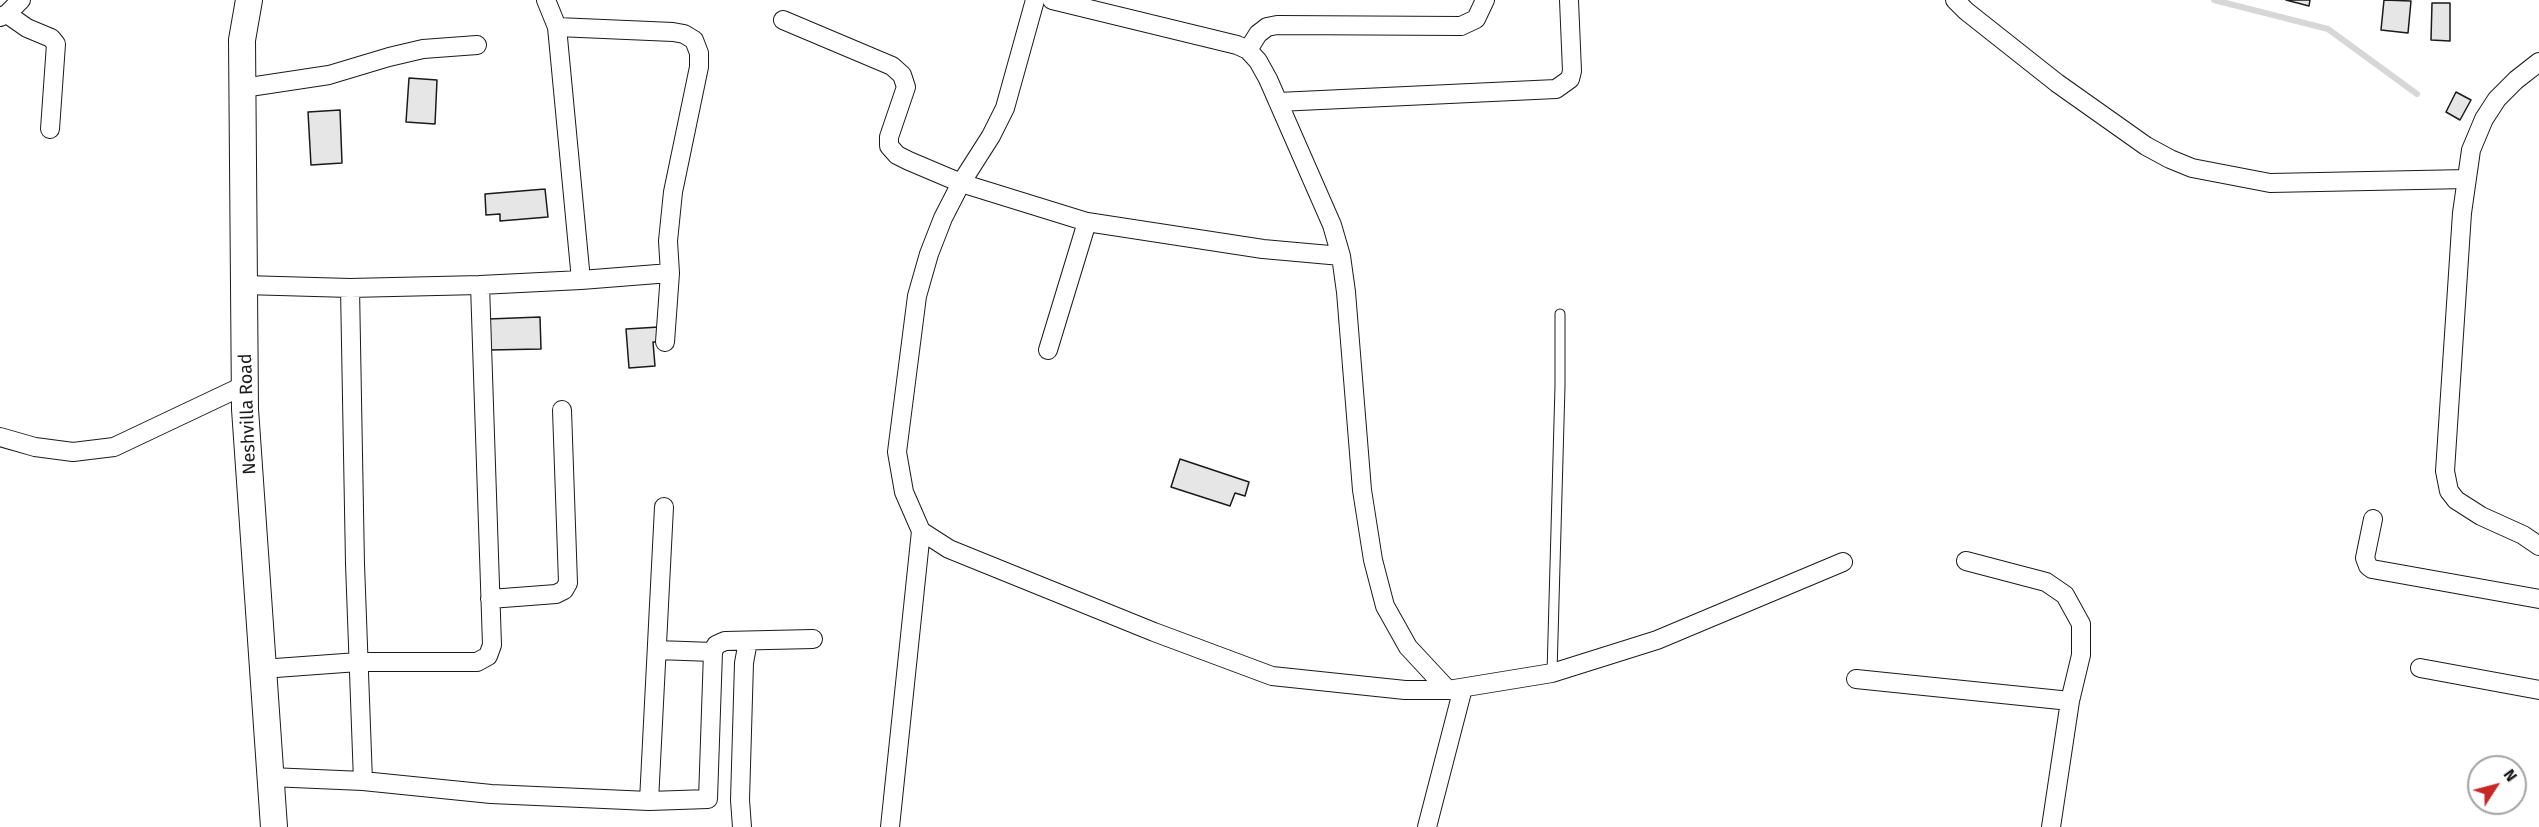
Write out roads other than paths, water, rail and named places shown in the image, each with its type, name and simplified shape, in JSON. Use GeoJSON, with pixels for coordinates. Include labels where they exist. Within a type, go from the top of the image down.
{"type":"FeatureCollection","features":[{"type":"Feature","properties":{"kind":"street"},"geometry":{"type":"LineString","coordinates":[[21,0],[3,16],[51,38],[56,44],[50,129]]}},
{"type":"Feature","properties":{"kind":"street","name":"Neshvilla Road"},"geometry":{"type":"LineString","coordinates":[[249,0],[242,40],[245,385],[274,827]]}},
{"type":"Feature","properties":{"kind":"street"},"geometry":{"type":"LineString","coordinates":[[546,0],[557,27],[581,280]]}},
{"type":"Feature","properties":{"kind":"street"},"geometry":{"type":"LineString","coordinates":[[890,827],[921,531],[904,492],[897,452],[916,296],[929,254],[961,183],[991,136],[1005,108],[1035,0]]}},
{"type":"Feature","properties":{"kind":"street"},"geometry":{"type":"LineString","coordinates":[[1052,0],[1237,45],[1248,50],[1258,61],[1332,225],[1341,256],[1362,490],[1373,560],[1385,606],[1408,647],[1456,689]]}},
{"type":"Feature","properties":{"kind":"street"},"geometry":{"type":"LineString","coordinates":[[1248,50],[1258,34],[1267,27],[1278,25],[1461,26],[1476,19],[1485,0]]}},
{"type":"Feature","properties":{"kind":"street"},"geometry":{"type":"LineString","coordinates":[[1278,102],[1556,89],[1570,79],[1572,71],[1569,0]]}},
{"type":"Feature","properties":{"kind":"street"},"geometry":{"type":"LineString","coordinates":[[1955,0],[1966,12],[2057,82],[2146,146],[2192,168],[2270,183],[2467,178]]}},
{"type":"Feature","properties":{"kind":"street"},"geometry":{"type":"LineString","coordinates":[[783,20],[892,66],[902,75],[906,87],[889,137],[889,146],[897,155],[961,183],[1087,222],[1263,249],[1341,256]]}},
{"type":"Feature","properties":{"kind":"street"},"geometry":{"type":"LineString","coordinates":[[557,27],[684,34],[694,40],[699,53],[699,67],[673,192],[668,241],[670,273],[665,342]]}},
{"type":"Feature","properties":{"kind":"street"},"geometry":{"type":"LineString","coordinates":[[243,88],[329,75],[423,49],[477,45]]}},
{"type":"Feature","properties":{"kind":"street"},"geometry":{"type":"LineString","coordinates":[[2539,62],[2497,99],[2484,119],[2471,150],[2462,213],[2445,459],[2446,482],[2456,500],[2466,508],[2523,535],[2539,546]]}},
{"type":"Feature","properties":{"kind":"street"},"geometry":{"type":"LineString","coordinates":[[1048,350],[1087,222]]}},
{"type":"Feature","properties":{"kind":"street"},"geometry":{"type":"LineString","coordinates":[[244,285],[350,288],[480,285],[670,273]]}},
{"type":"Feature","properties":{"kind":"street"},"geometry":{"type":"LineString","coordinates":[[262,669],[358,662],[477,662],[488,656],[492,645],[480,285]]}},
{"type":"Feature","properties":{"kind":"street"},"geometry":{"type":"LineString","coordinates":[[350,288],[358,662],[363,781]]}},
{"type":"Feature","properties":{"kind":"street"},"geometry":{"type":"LineString","coordinates":[[0,437],[35,447],[73,452],[114,447],[208,405],[245,385]]}},
{"type":"Feature","properties":{"kind":"street"},"geometry":{"type":"LineString","coordinates":[[490,599],[556,594],[564,590],[568,583],[562,410]]}},
{"type":"Feature","properties":{"kind":"street"},"geometry":{"type":"LineString","coordinates":[[649,801],[664,507]]}},
{"type":"Feature","properties":{"kind":"street"},"geometry":{"type":"LineString","coordinates":[[2373,519],[2365,558],[2372,569],[2539,599]]}},
{"type":"Feature","properties":{"kind":"street"},"geometry":{"type":"LineString","coordinates":[[921,531],[949,549],[1154,632],[1272,676],[1393,689],[1456,689],[1552,673],[1657,640],[1843,562]]}},
{"type":"Feature","properties":{"kind":"street"},"geometry":{"type":"LineString","coordinates":[[1966,561],[2046,582],[2065,595],[2081,624],[2081,655],[2070,701],[2051,827]]}},
{"type":"Feature","properties":{"kind":"street"},"geometry":{"type":"LineString","coordinates":[[708,799],[713,652],[716,645],[725,641],[813,639]]}},
{"type":"Feature","properties":{"kind":"street"},"geometry":{"type":"LineString","coordinates":[[742,827],[740,801],[744,663],[748,641]]}},
{"type":"Feature","properties":{"kind":"street"},"geometry":{"type":"LineString","coordinates":[[657,650],[713,652]]}},
{"type":"Feature","properties":{"kind":"street"},"geometry":{"type":"LineString","coordinates":[[2420,668],[2539,690]]}},
{"type":"Feature","properties":{"kind":"street"},"geometry":{"type":"LineString","coordinates":[[1856,679],[2070,701]]}},
{"type":"Feature","properties":{"kind":"street"},"geometry":{"type":"LineString","coordinates":[[1427,827],[1456,689]]}},
{"type":"Feature","properties":{"kind":"street"},"geometry":{"type":"LineString","coordinates":[[270,777],[363,781],[491,794],[649,801],[708,799],[740,801]]}},
{"type":"Feature","properties":{"kind":"lane"},"geometry":{"type":"LineString","coordinates":[[1552,673],[1560,314]]}},
{"type":"Feature","properties":{"kind":"waterway"},"geometry":{"type":"LineString","coordinates":[[2214,0],[2328,29],[2417,94]]}}]}
